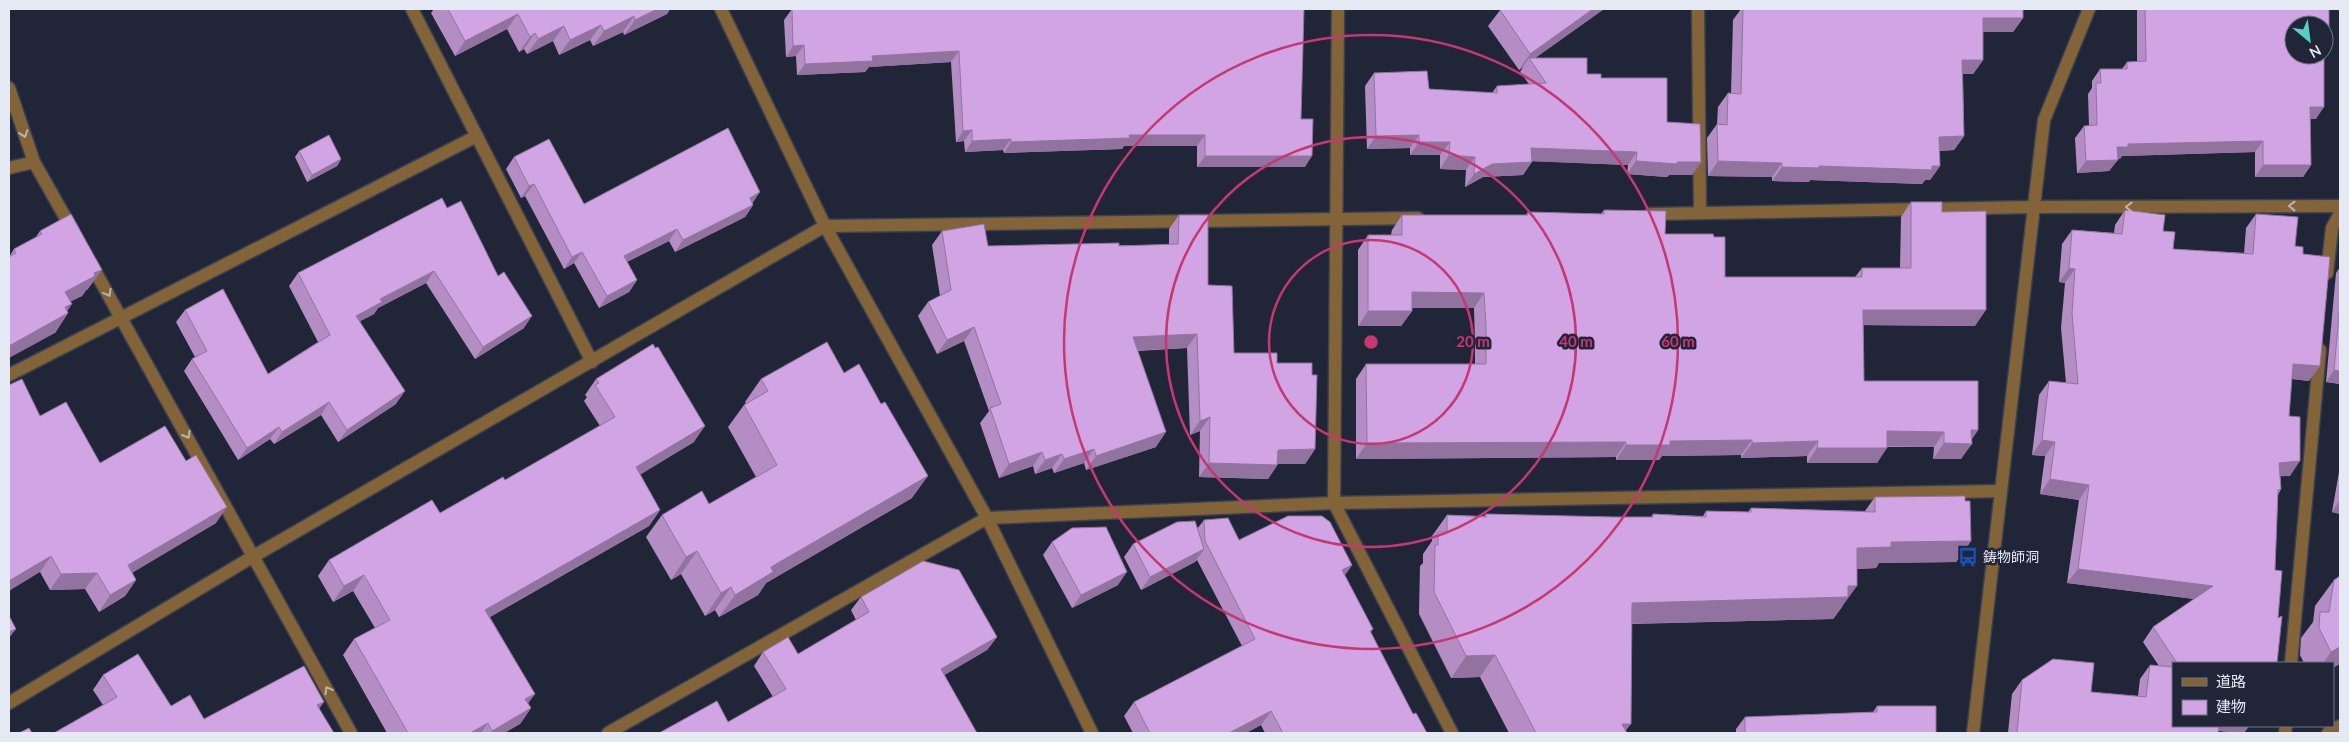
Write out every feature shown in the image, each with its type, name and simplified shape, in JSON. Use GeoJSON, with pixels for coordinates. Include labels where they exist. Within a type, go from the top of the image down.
{"type":"FeatureCollection","features":[{"type":"Feature","properties":{"kind":"street"},"geometry":{"type":"LineString","coordinates":[[412,9],[592,362]]}},
{"type":"Feature","properties":{"kind":"street"},"geometry":{"type":"LineString","coordinates":[[721,9],[825,226],[987,518],[1092,733]]}},
{"type":"Feature","properties":{"kind":"street"},"geometry":{"type":"LineString","coordinates":[[1338,9],[1334,503],[1452,733]]}},
{"type":"Feature","properties":{"kind":"street"},"geometry":{"type":"LineString","coordinates":[[1698,9],[1700,213]]}},
{"type":"Feature","properties":{"kind":"street"},"geometry":{"type":"LineString","coordinates":[[1973,733],[2044,120],[2089,9]]}},
{"type":"Feature","properties":{"kind":"street"},"geometry":{"type":"LineString","coordinates":[[9,88],[34,162],[351,733]]}},
{"type":"Feature","properties":{"kind":"street"},"geometry":{"type":"LineString","coordinates":[[9,375],[477,136]]}},
{"type":"Feature","properties":{"kind":"street"},"geometry":{"type":"LineString","coordinates":[[9,168],[34,162]]}},
{"type":"Feature","properties":{"kind":"street"},"geometry":{"type":"LineString","coordinates":[[1641,214],[2034,207],[2340,206]]}},
{"type":"Feature","properties":{"kind":"street"},"geometry":{"type":"LineString","coordinates":[[2326,287],[2332,228],[2340,213]]}},
{"type":"Feature","properties":{"kind":"street"},"geometry":{"type":"LineString","coordinates":[[9,703],[254,556],[825,226],[1434,217]]}},
{"type":"Feature","properties":{"kind":"street"},"geometry":{"type":"LineString","coordinates":[[2291,662],[2322,337]]}},
{"type":"Feature","properties":{"kind":"street"},"geometry":{"type":"LineString","coordinates":[[608,733],[987,518],[1334,503],[2001,491]]}},
{"type":"Feature","properties":{"kind":"street"},"geometry":{"type":"LineString","coordinates":[[2328,733],[2340,726]]}},
{"type":"Feature","properties":{"kind":"building"},"geometry":{"type":"Polygon","coordinates":[[[448,9],[657,9],[635,20],[634,16],[604,31],[601,25],[570,40],[564,26],[538,39],[535,33],[530,37],[518,14],[465,41],[448,9]]]}},
{"type":"Feature","properties":{"kind":"building"},"geometry":{"type":"Polygon","coordinates":[[[792,9],[1304,9],[1301,119],[1313,119],[1312,156],[1205,156],[1205,135],[1129,135],[1130,138],[1011,142],[1011,139],[972,141],[972,130],[963,131],[959,51],[872,56],[873,61],[805,64],[804,45],[793,46],[792,9]]]}},
{"type":"Feature","properties":{"kind":"building"},"geometry":{"type":"Polygon","coordinates":[[[1501,9],[1593,9],[1530,54],[1501,9]]]}},
{"type":"Feature","properties":{"kind":"building"},"geometry":{"type":"Polygon","coordinates":[[[1743,9],[2023,9],[2023,18],[1983,18],[1983,60],[1962,60],[1964,136],[1939,137],[1940,166],[1932,166],[1932,170],[1819,166],[1819,168],[1782,167],[1782,163],[1718,161],[1717,124],[1727,125],[1728,93],[1741,94],[1743,9]]]}},
{"type":"Feature","properties":{"kind":"building"},"geometry":{"type":"Polygon","coordinates":[[[2145,9],[2329,9],[2329,15],[2284,15],[2284,65],[2324,65],[2324,107],[2310,107],[2311,165],[2263,165],[2263,141],[2128,144],[2128,147],[2117,147],[2118,160],[2086,161],[2084,126],[2097,125],[2096,83],[2101,83],[2100,69],[2127,69],[2127,62],[2146,61],[2145,9]]]}},
{"type":"Feature","properties":{"kind":"building"},"geometry":{"type":"Polygon","coordinates":[[[1529,58],[1587,58],[1587,74],[1601,74],[1601,78],[1667,78],[1667,122],[1700,124],[1701,162],[1677,162],[1677,164],[1636,161],[1637,152],[1531,148],[1532,162],[1492,164],[1474,174],[1475,157],[1449,155],[1450,142],[1419,142],[1419,135],[1376,136],[1374,73],[1427,71],[1429,89],[1497,93],[1497,86],[1546,83],[1529,58]]]}},
{"type":"Feature","properties":{"kind":"building"},"geometry":{"type":"Polygon","coordinates":[[[728,128],[760,192],[750,198],[753,205],[683,240],[677,229],[624,256],[637,280],[607,296],[582,252],[572,257],[534,184],[529,186],[514,157],[549,139],[584,204],[728,128]]]}},
{"type":"Feature","properties":{"kind":"building"},"geometry":{"type":"Polygon","coordinates":[[[329,135],[341,159],[312,175],[299,151],[329,135]]]}},
{"type":"Feature","properties":{"kind":"building"},"geometry":{"type":"Polygon","coordinates":[[[442,198],[447,208],[461,201],[498,276],[504,272],[532,316],[483,347],[434,271],[380,299],[382,302],[356,316],[405,391],[347,430],[329,402],[282,432],[279,427],[247,448],[192,359],[207,351],[185,310],[223,289],[268,374],[330,335],[298,273],[442,198]]]}},
{"type":"Feature","properties":{"kind":"building"},"geometry":{"type":"Polygon","coordinates":[[[1911,202],[1942,202],[1942,212],[1986,211],[1986,310],[1863,310],[1864,381],[1978,381],[1978,430],[1971,430],[1972,444],[1944,443],[1944,432],[1887,431],[1887,448],[1817,448],[1818,441],[1752,443],[1752,440],[1670,441],[1670,445],[1626,445],[1626,442],[1367,443],[1366,364],[1486,364],[1484,293],[1412,292],[1412,311],[1368,311],[1368,235],[1402,235],[1402,215],[1528,215],[1528,212],[1604,214],[1604,210],[1666,211],[1665,234],[1713,234],[1714,237],[1725,237],[1725,277],[1862,277],[1862,268],[1911,268],[1911,202]]]}},
{"type":"Feature","properties":{"kind":"building"},"geometry":{"type":"Polygon","coordinates":[[[2125,210],[2165,215],[2163,231],[2175,232],[2173,249],[2253,254],[2256,214],[2298,217],[2295,246],[2303,247],[2303,254],[2330,257],[2320,366],[2293,364],[2289,416],[2300,417],[2300,461],[2279,463],[2281,489],[2278,490],[2275,570],[2282,571],[2278,618],[2282,616],[2277,662],[2176,662],[2153,627],[2213,586],[2078,569],[2089,485],[2050,479],[2055,442],[2042,440],[2049,381],[2078,384],[2072,313],[2075,269],[2069,268],[2072,230],[2122,234],[2125,210]]]}},
{"type":"Feature","properties":{"kind":"building"},"geometry":{"type":"Polygon","coordinates":[[[71,214],[102,270],[94,273],[95,276],[65,292],[72,304],[65,307],[68,313],[9,346],[9,257],[16,253],[14,249],[42,234],[40,231],[71,214]]]}},
{"type":"Feature","properties":{"kind":"building"},"geometry":{"type":"Polygon","coordinates":[[[1179,215],[1208,215],[1208,285],[1232,286],[1234,353],[1277,353],[1277,363],[1312,363],[1312,375],[1317,375],[1315,449],[1278,450],[1277,465],[1209,463],[1210,417],[1200,421],[1197,334],[1133,337],[1166,432],[1096,456],[1094,449],[1064,459],[1062,454],[1045,460],[1042,452],[1009,464],[990,408],[1001,404],[974,327],[947,340],[928,302],[951,290],[942,231],[984,224],[988,246],[1119,243],[1119,246],[1178,244],[1179,215]]]}},
{"type":"Feature","properties":{"kind":"building"},"geometry":{"type":"Polygon","coordinates":[[[2340,304],[2340,371],[2334,370],[2340,304]]]}},
{"type":"Feature","properties":{"kind":"building"},"geometry":{"type":"Polygon","coordinates":[[[827,342],[844,373],[859,364],[881,404],[885,402],[928,476],[771,567],[773,572],[735,595],[731,587],[721,593],[697,551],[686,557],[662,515],[702,491],[709,504],[777,465],[744,405],[768,391],[761,379],[827,342]]]}},
{"type":"Feature","properties":{"kind":"building"},"geometry":{"type":"Polygon","coordinates":[[[653,344],[655,348],[658,347],[705,426],[636,467],[660,510],[485,610],[535,694],[525,699],[531,708],[492,731],[488,723],[470,733],[408,733],[354,639],[390,620],[364,575],[344,586],[329,560],[432,500],[440,513],[503,477],[505,480],[615,417],[595,385],[599,383],[596,379],[653,344]]]}},
{"type":"Feature","properties":{"kind":"building"},"geometry":{"type":"Polygon","coordinates":[[[22,379],[40,416],[66,402],[100,463],[165,426],[186,461],[196,455],[227,507],[128,565],[136,580],[110,595],[97,573],[61,574],[51,556],[9,581],[9,385],[22,379]]]}},
{"type":"Feature","properties":{"kind":"building"},"geometry":{"type":"Polygon","coordinates":[[[1965,496],[1965,501],[1970,501],[1971,541],[1891,542],[1891,547],[1857,548],[1857,586],[1848,586],[1848,597],[1632,603],[1631,724],[1622,724],[1627,733],[1536,733],[1495,655],[1466,656],[1434,592],[1435,545],[1438,545],[1438,532],[1447,532],[1447,515],[1486,517],[1486,514],[1653,517],[1653,514],[1706,517],[1706,511],[1751,512],[1751,508],[1875,512],[1875,497],[1965,496]]]}},
{"type":"Feature","properties":{"kind":"building"},"geometry":{"type":"Polygon","coordinates":[[[1288,516],[1322,516],[1330,522],[1352,565],[1342,570],[1373,629],[1370,631],[1413,714],[1416,713],[1427,733],[1283,733],[1271,711],[1229,733],[1150,733],[1134,702],[1255,639],[1205,541],[1204,520],[1228,518],[1239,540],[1288,516]]]}},
{"type":"Feature","properties":{"kind":"building"},"geometry":{"type":"Polygon","coordinates":[[[1195,521],[1204,549],[1150,577],[1133,544],[1177,522],[1195,521]]]}},
{"type":"Feature","properties":{"kind":"building"},"geometry":{"type":"Polygon","coordinates":[[[1106,527],[1127,572],[1081,595],[1052,542],[1072,528],[1106,527]]]}},
{"type":"Feature","properties":{"kind":"building"},"geometry":{"type":"Polygon","coordinates":[[[923,561],[959,570],[997,637],[941,669],[977,733],[659,733],[717,701],[728,722],[786,689],[763,652],[788,637],[798,654],[869,612],[861,597],[923,561]]]}},
{"type":"Feature","properties":{"kind":"building"},"geometry":{"type":"Polygon","coordinates":[[[2340,576],[2340,647],[2331,652],[2319,628],[2320,612],[2329,612],[2334,580],[2340,576]]]}},
{"type":"Feature","properties":{"kind":"building"},"geometry":{"type":"Polygon","coordinates":[[[9,616],[16,629],[9,632],[9,616]]]}},
{"type":"Feature","properties":{"kind":"building"},"geometry":{"type":"Polygon","coordinates":[[[138,654],[171,706],[190,695],[204,719],[304,666],[324,702],[317,705],[334,733],[54,733],[117,697],[103,675],[138,654]]]}},
{"type":"Feature","properties":{"kind":"building"},"geometry":{"type":"Polygon","coordinates":[[[2053,659],[2094,663],[2091,692],[2146,697],[2150,665],[2172,667],[2172,727],[2219,727],[2218,733],[2017,733],[2022,680],[2053,659]]]}},
{"type":"Feature","properties":{"kind":"building"},"geometry":{"type":"Polygon","coordinates":[[[1877,706],[1936,706],[1936,733],[1745,733],[1745,717],[1877,712],[1877,706]]]}},
{"type":"Feature","properties":{"kind":"building"},"geometry":{"type":"Polygon","coordinates":[[[29,728],[32,733],[19,733],[29,728]]]}},
{"type":"Feature","properties":{"kind":"place","name":"鋳物師洞"},"geometry":{"type":"Point","coordinates":[1968,557]}}]}
